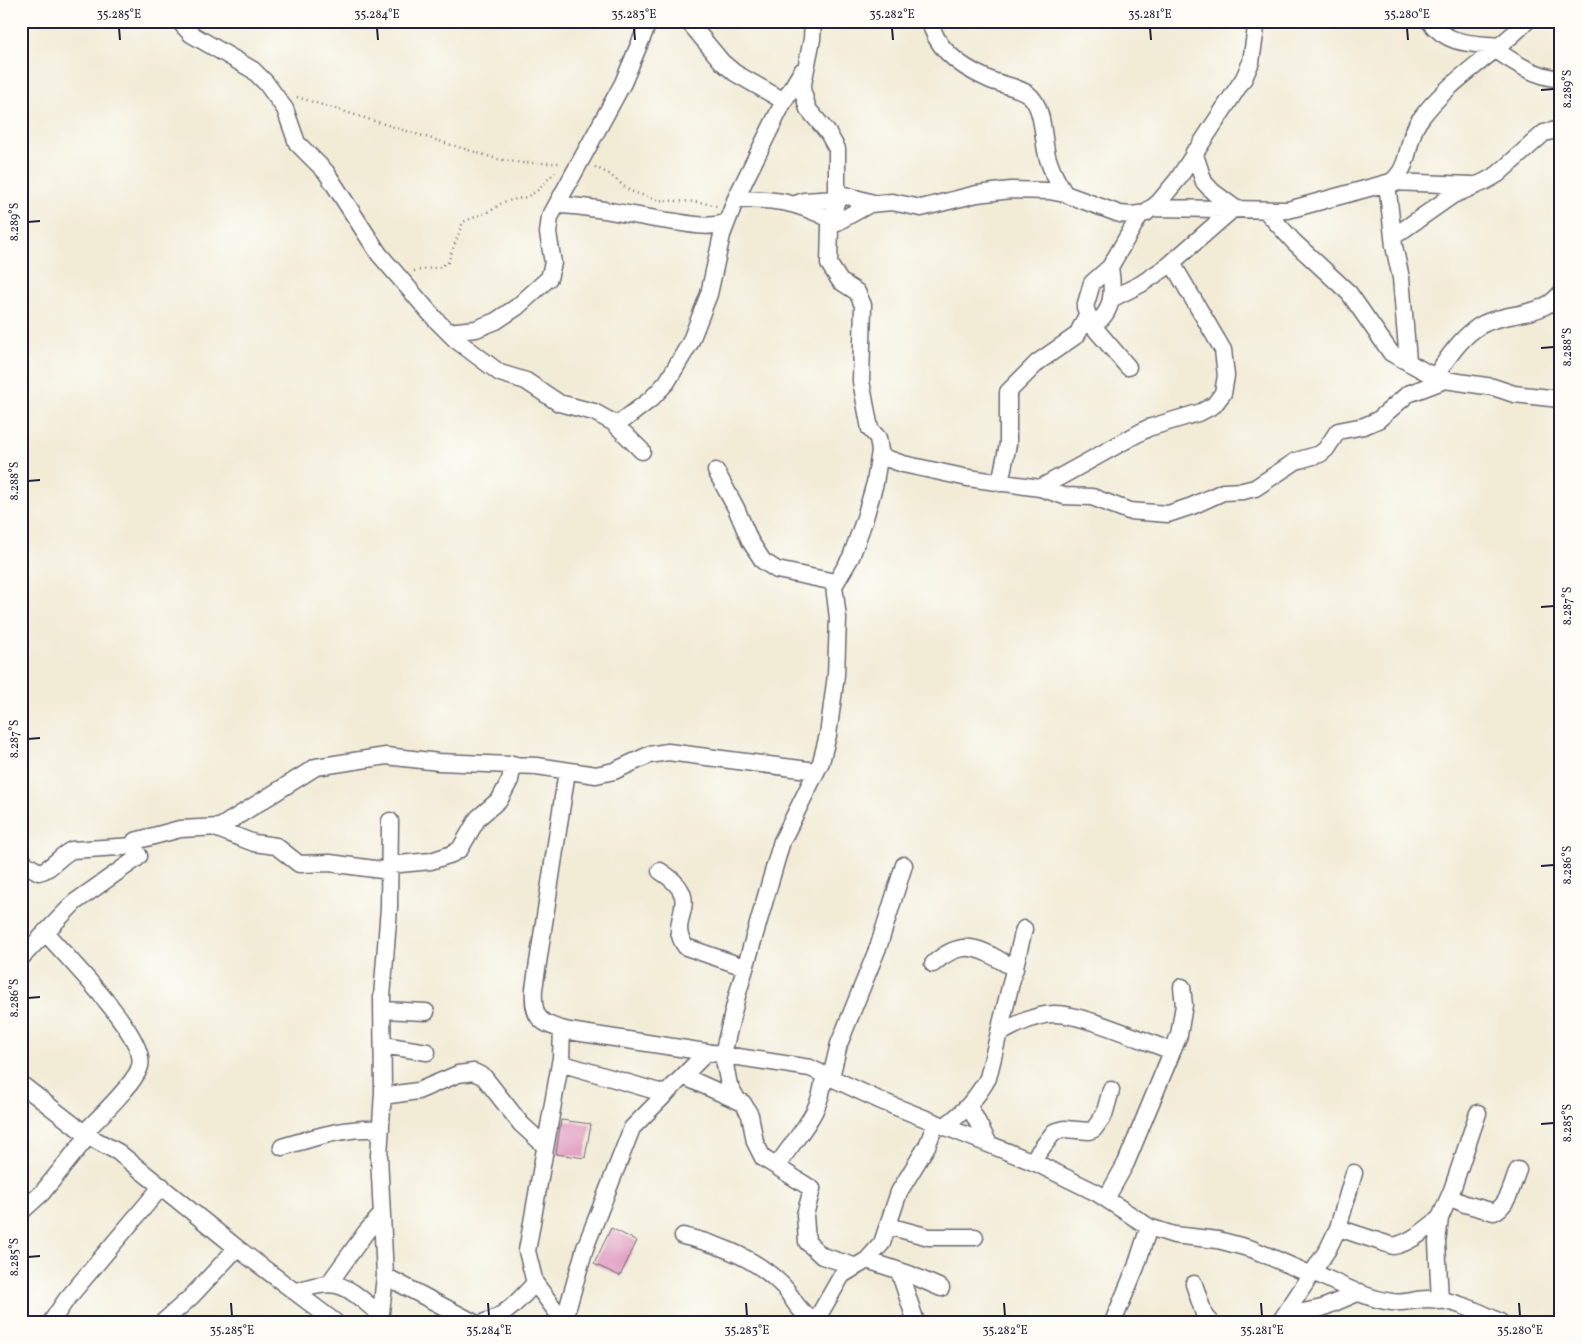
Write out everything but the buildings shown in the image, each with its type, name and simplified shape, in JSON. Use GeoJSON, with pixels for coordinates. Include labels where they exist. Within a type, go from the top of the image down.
{"type":"FeatureCollection","features":[{"type":"Feature","properties":{"kind":"street"},"geometry":{"type":"LineString","coordinates":[[179,21],[191,34],[253,70],[270,89],[285,109],[297,143],[326,172],[379,254],[448,332],[500,374],[526,380],[559,403],[594,412],[616,425],[642,451]]}},
{"type":"Feature","properties":{"kind":"street"},"geometry":{"type":"LineString","coordinates":[[448,332],[476,329],[496,321],[524,301],[549,278],[553,263],[548,232],[550,216],[624,83],[649,21]]}},
{"type":"Feature","properties":{"kind":"street"},"geometry":{"type":"LineString","coordinates":[[688,21],[716,56],[735,73],[784,101]]}},
{"type":"Feature","properties":{"kind":"street"},"geometry":{"type":"LineString","coordinates":[[813,21],[812,39],[802,89],[808,109],[828,134],[837,150],[837,196],[831,223],[830,264],[840,281],[857,292],[863,305],[861,381],[870,429],[878,438],[880,456],[875,483],[851,557],[834,586]]}},
{"type":"Feature","properties":{"kind":"street"},"geometry":{"type":"LineString","coordinates":[[930,21],[940,44],[956,62],[988,79],[1013,87],[1029,95],[1039,111],[1048,161],[1065,194]]}},
{"type":"Feature","properties":{"kind":"street"},"geometry":{"type":"LineString","coordinates":[[1128,367],[1089,320],[1088,293],[1092,283],[1110,267],[1146,212],[1178,179],[1244,78],[1251,62],[1257,21]]}},
{"type":"Feature","properties":{"kind":"street"},"geometry":{"type":"LineString","coordinates":[[1429,21],[1446,38],[1458,42],[1498,48],[1520,68],[1548,78],[1560,79]]}},
{"type":"Feature","properties":{"kind":"street"},"geometry":{"type":"LineString","coordinates":[[1389,183],[1398,177],[1406,163],[1412,135],[1419,121],[1441,97],[1526,21]]}},
{"type":"Feature","properties":{"kind":"street"},"geometry":{"type":"LineString","coordinates":[[616,425],[651,399],[667,382],[690,343],[709,294],[726,223],[735,200],[784,101],[806,63]]}},
{"type":"Feature","properties":{"kind":"street"},"geometry":{"type":"LineString","coordinates":[[1393,237],[1453,195],[1498,174],[1536,138],[1560,129]]}},
{"type":"Feature","properties":{"kind":"street"},"geometry":{"type":"LineString","coordinates":[[1194,152],[1204,182],[1234,209]]}},
{"type":"Feature","properties":{"kind":"street"},"geometry":{"type":"LineString","coordinates":[[1389,183],[1393,237],[1401,278],[1408,361]]}},
{"type":"Feature","properties":{"kind":"street"},"geometry":{"type":"LineString","coordinates":[[831,223],[873,203],[892,202],[921,208],[977,194],[1011,190],[1049,191],[1065,194],[1120,214],[1234,209],[1288,210],[1389,183],[1477,185]]}},
{"type":"Feature","properties":{"kind":"street"},"geometry":{"type":"LineString","coordinates":[[796,204],[837,196],[860,198],[873,203]]}},
{"type":"Feature","properties":{"kind":"street"},"geometry":{"type":"LineString","coordinates":[[735,200],[771,198],[796,204],[831,223]]}},
{"type":"Feature","properties":{"kind":"street"},"geometry":{"type":"LineString","coordinates":[[557,205],[599,209],[632,217],[698,226],[710,227],[726,223]]}},
{"type":"Feature","properties":{"kind":"street"},"geometry":{"type":"LineString","coordinates":[[1110,299],[1141,284],[1172,263],[1234,209]]}},
{"type":"Feature","properties":{"kind":"street"},"geometry":{"type":"LineString","coordinates":[[1266,210],[1294,242],[1349,293],[1391,353],[1408,361],[1433,380],[1457,380],[1493,387],[1514,394],[1560,399]]}},
{"type":"Feature","properties":{"kind":"street"},"geometry":{"type":"LineString","coordinates":[[1040,488],[1148,428],[1201,412],[1214,405],[1223,393],[1226,376],[1223,350],[1172,263]]}},
{"type":"Feature","properties":{"kind":"street"},"geometry":{"type":"LineString","coordinates":[[1000,483],[1008,444],[1008,392],[1038,362],[1077,335],[1089,320],[1103,317],[1109,308],[1112,289],[1110,267]]}},
{"type":"Feature","properties":{"kind":"street"},"geometry":{"type":"LineString","coordinates":[[880,456],[920,469],[1040,488],[1064,496],[1092,497],[1129,511],[1168,514],[1223,492],[1255,488],[1296,461],[1320,454],[1338,431],[1364,426],[1378,420],[1408,394],[1433,380],[1475,329],[1494,320],[1541,308],[1554,301],[1560,294]]}},
{"type":"Feature","properties":{"kind":"street"},"geometry":{"type":"LineString","coordinates":[[562,1030],[560,1063],[544,1145],[527,1251],[535,1284],[561,1321],[568,1307],[585,1248],[632,1128],[683,1076],[715,1053],[744,967],[782,841],[816,771],[828,735],[836,675],[838,618],[834,586],[830,581],[777,570],[763,561],[750,541],[736,508],[716,471]]}},
{"type":"Feature","properties":{"kind":"street"},"geometry":{"type":"LineString","coordinates":[[215,828],[316,767],[386,756],[439,762],[513,764],[596,774],[614,771],[649,755],[668,752],[816,771]]}},
{"type":"Feature","properties":{"kind":"street"},"geometry":{"type":"LineString","coordinates":[[21,958],[75,902],[139,856],[134,846],[135,841],[141,838],[180,829],[215,828],[254,843],[276,846],[299,864],[330,863],[389,868],[431,861],[452,854],[460,849],[478,818],[500,798],[510,780],[513,764]]}},
{"type":"Feature","properties":{"kind":"street"},"geometry":{"type":"LineString","coordinates":[[567,771],[533,1007],[535,1014],[544,1023],[562,1030],[810,1068],[940,1125],[1032,1161],[1106,1199],[1149,1227],[1174,1235],[1218,1240],[1252,1249],[1360,1292],[1392,1302],[1426,1299],[1440,1301],[1481,1312],[1500,1322]]}},
{"type":"Feature","properties":{"kind":"street"},"geometry":{"type":"LineString","coordinates":[[380,1318],[385,1276],[379,1156],[382,1096],[382,1010],[390,820]]}},
{"type":"Feature","properties":{"kind":"street"},"geometry":{"type":"LineString","coordinates":[[21,859],[27,866],[39,872],[43,871],[63,853],[72,850],[134,846]]}},
{"type":"Feature","properties":{"kind":"street"},"geometry":{"type":"LineString","coordinates":[[777,1166],[792,1142],[815,1113],[821,1099],[839,1044],[879,945],[904,865]]}},
{"type":"Feature","properties":{"kind":"street"},"geometry":{"type":"LineString","coordinates":[[660,871],[680,886],[684,896],[679,933],[686,947],[744,967]]}},
{"type":"Feature","properties":{"kind":"street"},"geometry":{"type":"LineString","coordinates":[[683,1236],[704,1241],[742,1257],[768,1273],[781,1284],[799,1308],[815,1322],[842,1275],[860,1264],[882,1243],[899,1192],[940,1125],[969,1106],[988,1078],[1024,928]]}},
{"type":"Feature","properties":{"kind":"street"},"geometry":{"type":"LineString","coordinates":[[21,1212],[42,1193],[86,1135],[130,1084],[140,1067],[141,1055],[120,1019],[45,932]]}},
{"type":"Feature","properties":{"kind":"street"},"geometry":{"type":"LineString","coordinates":[[933,964],[961,946],[985,952],[1014,969]]}},
{"type":"Feature","properties":{"kind":"street"},"geometry":{"type":"LineString","coordinates":[[1106,1199],[1126,1163],[1172,1051],[1182,1019],[1184,1004],[1182,987]]}},
{"type":"Feature","properties":{"kind":"street"},"geometry":{"type":"LineString","coordinates":[[382,1010],[426,1012]]}},
{"type":"Feature","properties":{"kind":"street"},"geometry":{"type":"LineString","coordinates":[[998,1034],[1018,1023],[1054,1014],[1092,1022],[1172,1051]]}},
{"type":"Feature","properties":{"kind":"street"},"geometry":{"type":"LineString","coordinates":[[383,1045],[427,1052]]}},
{"type":"Feature","properties":{"kind":"street"},"geometry":{"type":"LineString","coordinates":[[715,1053],[737,1099]]}},
{"type":"Feature","properties":{"kind":"street"},"geometry":{"type":"LineString","coordinates":[[560,1063],[666,1094]]}},
{"type":"Feature","properties":{"kind":"street"},"geometry":{"type":"LineString","coordinates":[[382,1096],[418,1091],[458,1074],[474,1072],[484,1077],[508,1108],[544,1145]]}},
{"type":"Feature","properties":{"kind":"street"},"geometry":{"type":"LineString","coordinates":[[683,1076],[743,1103],[750,1115],[758,1150],[763,1158],[812,1190],[813,1193],[806,1215],[806,1242],[822,1256],[899,1271],[941,1288]]}},
{"type":"Feature","properties":{"kind":"street"},"geometry":{"type":"LineString","coordinates":[[21,1084],[86,1135],[118,1152],[237,1248],[335,1322]]}},
{"type":"Feature","properties":{"kind":"street"},"geometry":{"type":"LineString","coordinates":[[1032,1161],[1054,1132],[1065,1129],[1094,1129],[1104,1115],[1111,1090]]}},
{"type":"Feature","properties":{"kind":"street"},"geometry":{"type":"LineString","coordinates":[[969,1106],[989,1144]]}},
{"type":"Feature","properties":{"kind":"street"},"geometry":{"type":"LineString","coordinates":[[1440,1301],[1437,1242],[1440,1218],[1478,1113]]}},
{"type":"Feature","properties":{"kind":"street"},"geometry":{"type":"LineString","coordinates":[[282,1147],[332,1132],[355,1128],[380,1129]]}},
{"type":"Feature","properties":{"kind":"street"},"geometry":{"type":"LineString","coordinates":[[1448,1197],[1494,1212],[1500,1209],[1507,1198],[1518,1170]]}},
{"type":"Feature","properties":{"kind":"street"},"geometry":{"type":"LineString","coordinates":[[1282,1319],[1338,1228],[1345,1197],[1354,1173]]}},
{"type":"Feature","properties":{"kind":"street"},"geometry":{"type":"LineString","coordinates":[[51,1322],[66,1300],[162,1186]]}},
{"type":"Feature","properties":{"kind":"street"},"geometry":{"type":"LineString","coordinates":[[330,1282],[366,1232],[382,1214]]}},
{"type":"Feature","properties":{"kind":"street"},"geometry":{"type":"LineString","coordinates":[[1338,1228],[1393,1246],[1402,1245],[1440,1218]]}},
{"type":"Feature","properties":{"kind":"street"},"geometry":{"type":"LineString","coordinates":[[888,1226],[929,1237],[975,1237]]}},
{"type":"Feature","properties":{"kind":"street"},"geometry":{"type":"LineString","coordinates":[[1113,1322],[1136,1267],[1149,1227]]}},
{"type":"Feature","properties":{"kind":"street"},"geometry":{"type":"LineString","coordinates":[[163,1322],[192,1297],[237,1248]]}},
{"type":"Feature","properties":{"kind":"street"},"geometry":{"type":"LineString","coordinates":[[899,1271],[916,1322]]}},
{"type":"Feature","properties":{"kind":"street"},"geometry":{"type":"LineString","coordinates":[[385,1276],[473,1322]]}},
{"type":"Feature","properties":{"kind":"street"},"geometry":{"type":"LineString","coordinates":[[295,1292],[313,1285],[330,1282],[345,1286],[380,1318]]}},
{"type":"Feature","properties":{"kind":"street"},"geometry":{"type":"LineString","coordinates":[[485,1322],[495,1319],[512,1307],[535,1284]]}},
{"type":"Feature","properties":{"kind":"street"},"geometry":{"type":"LineString","coordinates":[[1194,1284],[1205,1318],[1210,1322]]}},
{"type":"Feature","properties":{"kind":"street"},"geometry":{"type":"LineString","coordinates":[[1282,1319],[1322,1308],[1360,1292]]}},
{"type":"Feature","properties":{"kind":"path"},"geometry":{"type":"LineString","coordinates":[[21,36],[25,21]]}},
{"type":"Feature","properties":{"kind":"path"},"geometry":{"type":"LineString","coordinates":[[270,89],[497,159],[521,163],[549,164],[565,161],[536,191],[526,197],[503,202],[492,210],[463,222],[448,262],[443,266],[398,275]]}},
{"type":"Feature","properties":{"kind":"path"},"geometry":{"type":"LineString","coordinates":[[581,160],[609,174],[630,191],[657,200],[699,202],[718,207]]}}]}
